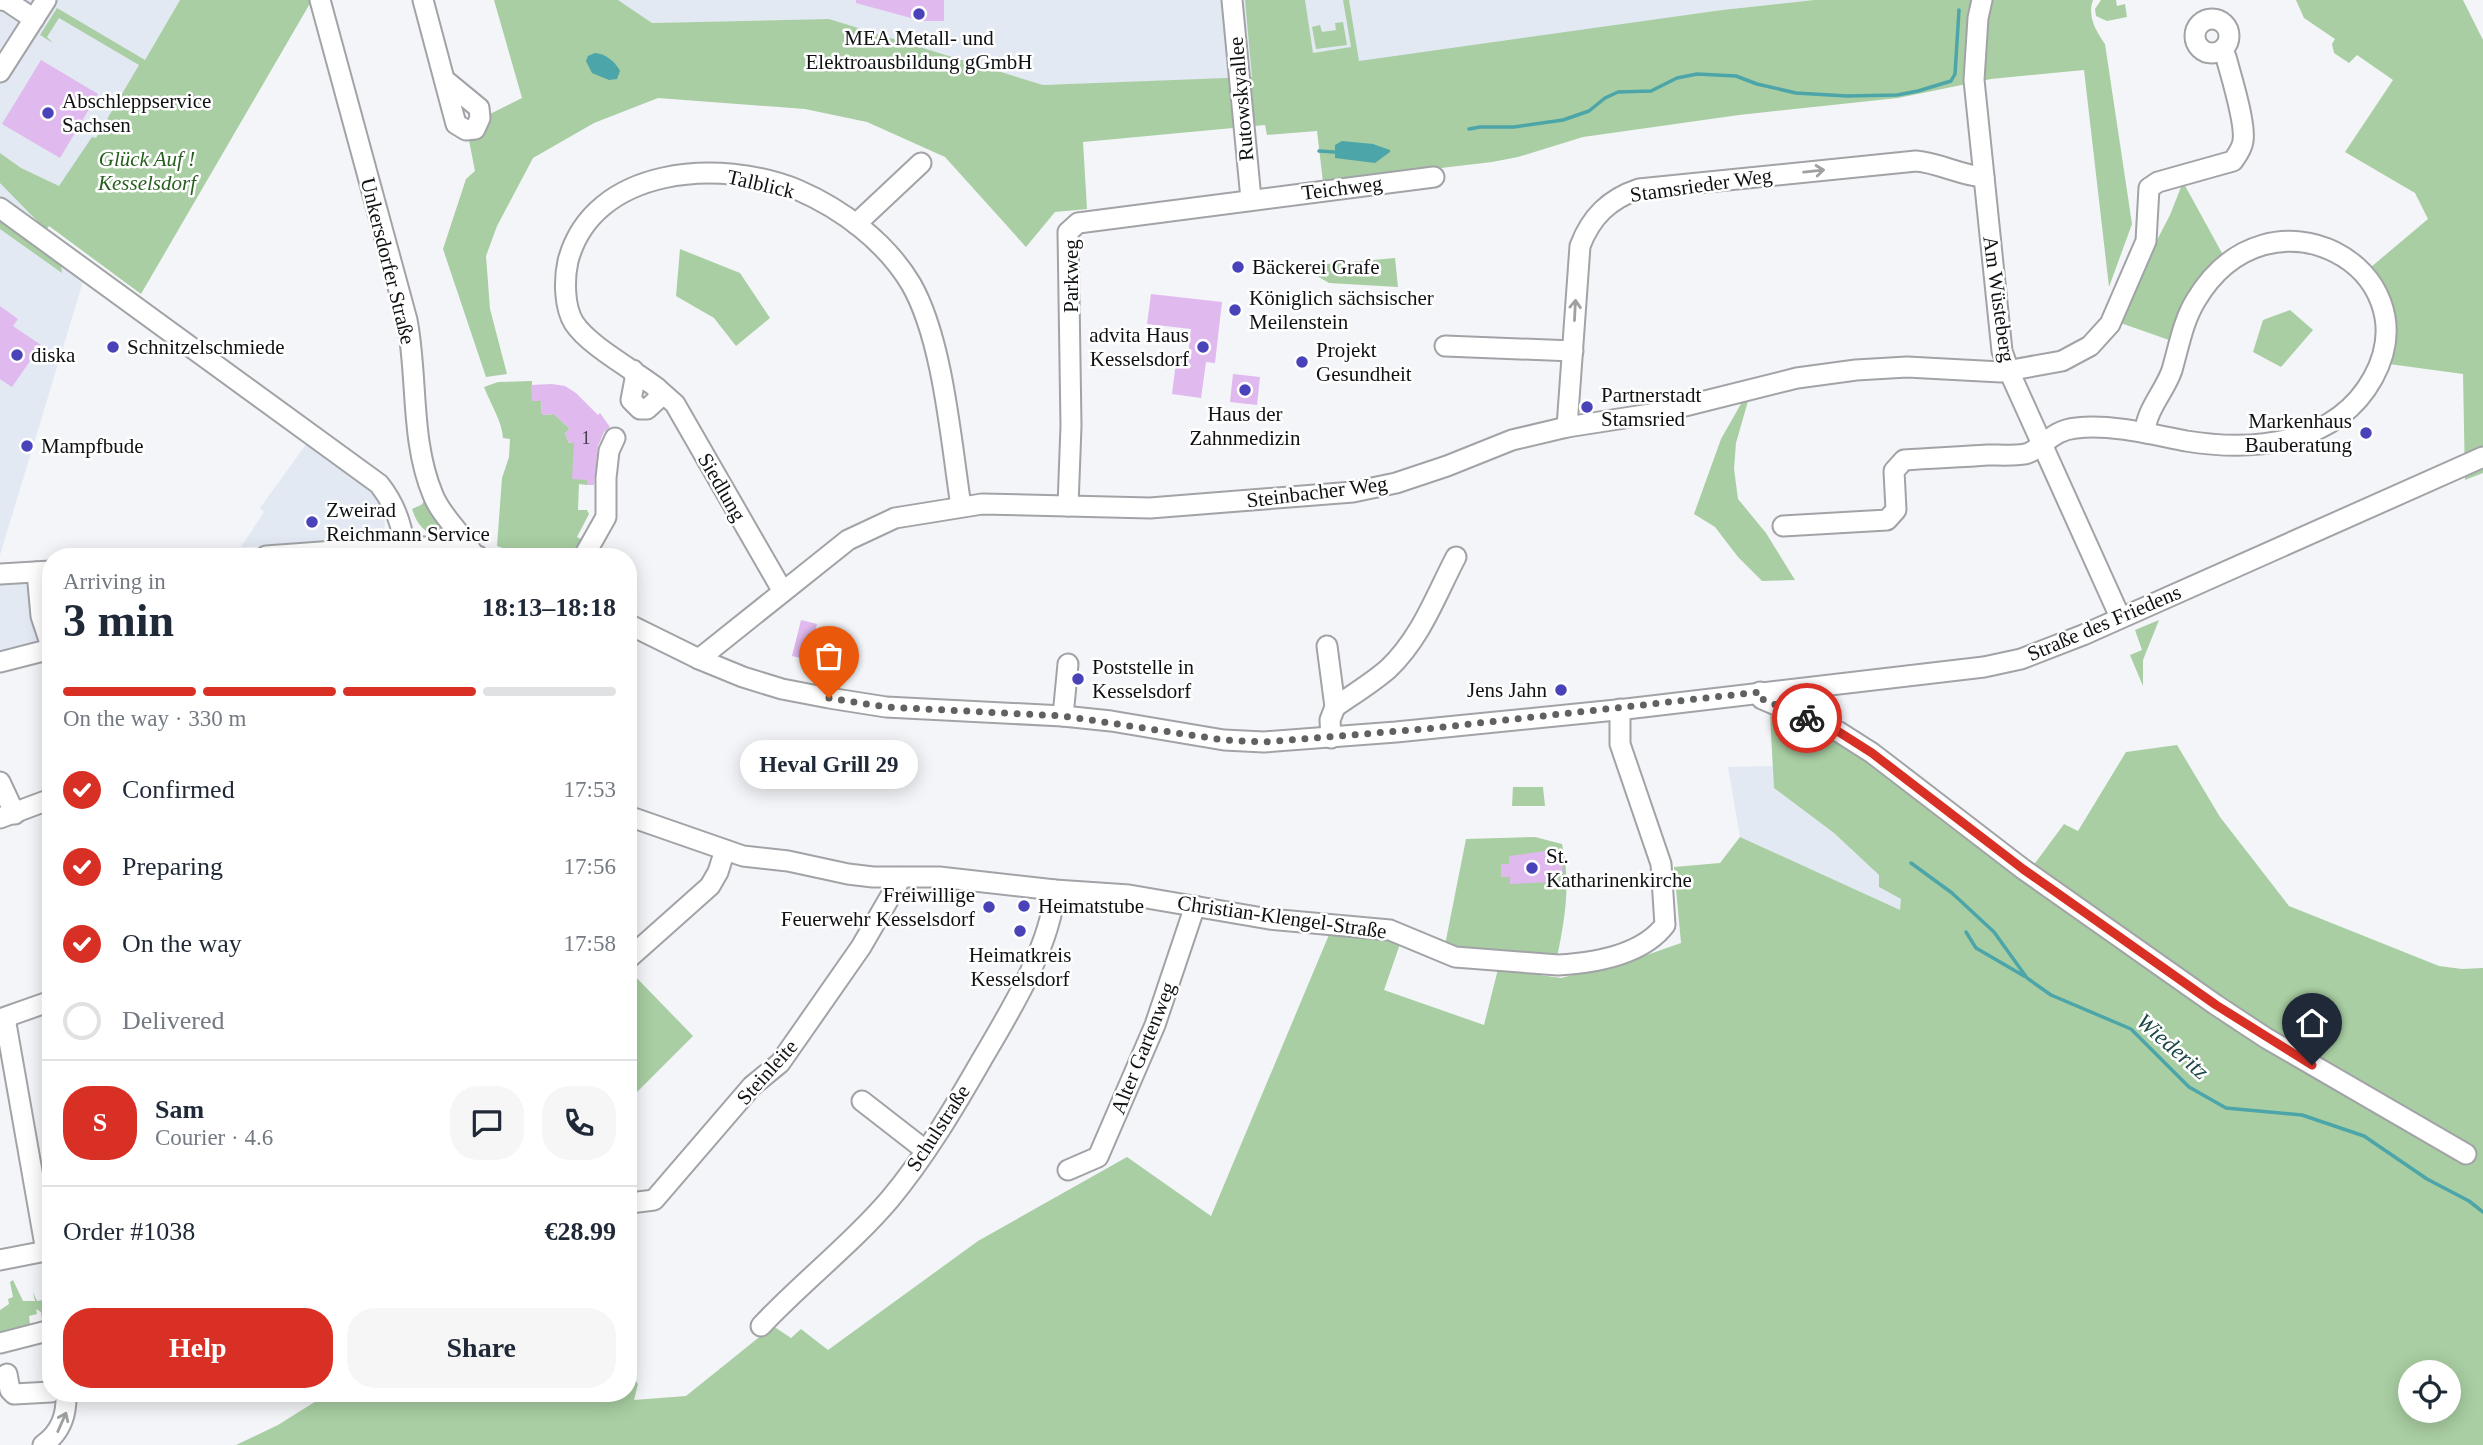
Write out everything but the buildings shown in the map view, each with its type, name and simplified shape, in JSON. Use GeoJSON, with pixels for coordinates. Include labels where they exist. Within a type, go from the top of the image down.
{"type":"FeatureCollection","features":[{"type":"Feature","properties":{"kind":"street"},"geometry":{"type":"LineString","coordinates":[[0,0],[34,19]]}},
{"type":"Feature","properties":{"kind":"street"},"geometry":{"type":"LineString","coordinates":[[0,72],[46,0]]}},
{"type":"Feature","properties":{"kind":"street","name":"Unkersdorfer Straße"},"geometry":{"type":"LineString","coordinates":[[320,0],[407,320],[412,347],[415,408],[432,493],[443,514],[469,548]]}},
{"type":"Feature","properties":{"kind":"street"},"geometry":{"type":"LineString","coordinates":[[423,0],[445,80]]}},
{"type":"Feature","properties":{"kind":"street","name":"Rutowskyallee"},"geometry":{"type":"LineString","coordinates":[[1232,0],[1251,199]]}},
{"type":"Feature","properties":{"kind":"street","name":"Am Wüsteberg"},"geometry":{"type":"LineString","coordinates":[[1982,0],[1978,18],[1974,80],[2001,341],[2009,371],[2120,617]]}},
{"type":"Feature","properties":{"kind":"street","name":"Steinbacher Weg"},"geometry":{"type":"LineString","coordinates":[[699,659],[782,590],[848,540],[895,518],[961,506],[1182,507],[1353,492],[1447,466],[1512,440],[1567,427],[1657,413],[1754,387],[1837,372],[1907,367],[2009,371],[2062,361],[2096,341],[2110,324],[2140,260],[2149,218],[2149,188],[2153,184],[2233,161],[2240,152],[2244,140],[2242,127],[2227,57],[2221,51]]}},
{"type":"Feature","properties":{"kind":"street","name":"Stamsrieder Weg"},"geometry":{"type":"LineString","coordinates":[[1567,427],[1580,246],[1586,229],[1605,205],[1621,195],[1639,189],[1916,161],[1935,163],[1974,177],[1984,177]]}},
{"type":"Feature","properties":{"kind":"street"},"geometry":{"type":"LineString","coordinates":[[856,224],[921,163]]}},
{"type":"Feature","properties":{"kind":"street","name":"Talblick"},"geometry":{"type":"LineString","coordinates":[[657,388],[581,332],[572,321],[565,273],[580,228],[616,195],[653,181],[691,174],[721,174],[779,183],[818,200],[856,224],[886,252],[915,293],[938,363],[961,506]]}},
{"type":"Feature","properties":{"kind":"street","name":"Teichweg"},"geometry":{"type":"LineString","coordinates":[[1251,199],[1434,177]]}},
{"type":"Feature","properties":{"kind":"street","name":"Parkweg"},"geometry":{"type":"LineString","coordinates":[[1068,506],[1072,400],[1068,232],[1078,223],[1251,199]]}},
{"type":"Feature","properties":{"kind":"street"},"geometry":{"type":"LineString","coordinates":[[0,208],[379,484],[397,512],[404,546]]}},
{"type":"Feature","properties":{"kind":"street"},"geometry":{"type":"LineString","coordinates":[[1783,526],[1887,520],[1896,510],[1894,471],[1903,460],[2027,454],[2061,431],[2073,428],[2145,432],[2204,443],[2263,444],[2301,437],[2340,417],[2368,387],[2380,365],[2384,348],[2383,310],[2364,274],[2345,257],[2319,244],[2302,241],[2259,244],[2239,254],[2221,267],[2189,312],[2171,373],[2146,422],[2145,432]]}},
{"type":"Feature","properties":{"kind":"street"},"geometry":{"type":"LineString","coordinates":[[1445,346],[1573,351]]}},
{"type":"Feature","properties":{"kind":"street"},"geometry":{"type":"LineString","coordinates":[[633,370],[635,379],[630,397],[634,406],[647,409],[659,398],[657,388]]}},
{"type":"Feature","properties":{"kind":"street","name":"Siedlung"},"geometry":{"type":"LineString","coordinates":[[657,388],[675,404],[782,590]]}},
{"type":"Feature","properties":{"kind":"street"},"geometry":{"type":"LineString","coordinates":[[589,548],[606,517],[606,478],[609,452],[615,438]]}},
{"type":"Feature","properties":{"kind":"street","name":"Straße des Friedens"},"geometry":{"type":"LineString","coordinates":[[637,628],[699,659],[782,689],[859,703],[1063,716],[1224,740],[1264,742],[1331,738],[1620,709],[2008,662],[2061,644],[2483,457]]}},
{"type":"Feature","properties":{"kind":"street"},"geometry":{"type":"LineString","coordinates":[[376,548],[431,548]]}},
{"type":"Feature","properties":{"kind":"street"},"geometry":{"type":"LineString","coordinates":[[1335,707],[1389,668],[1401,654],[1436,601],[1456,557]]}},
{"type":"Feature","properties":{"kind":"street"},"geometry":{"type":"LineString","coordinates":[[0,575],[42,571]]}},
{"type":"Feature","properties":{"kind":"street"},"geometry":{"type":"LineString","coordinates":[[42,601],[42,619]]}},
{"type":"Feature","properties":{"kind":"street"},"geometry":{"type":"LineString","coordinates":[[1327,646],[1335,707],[1330,720],[1331,738]]}},
{"type":"Feature","properties":{"kind":"street"},"geometry":{"type":"LineString","coordinates":[[0,662],[42,650]]}},
{"type":"Feature","properties":{"kind":"street"},"geometry":{"type":"LineString","coordinates":[[1063,716],[1068,664]]}},
{"type":"Feature","properties":{"kind":"street"},"geometry":{"type":"LineString","coordinates":[[1760,692],[1762,699],[1839,732],[1872,753],[2023,869],[2266,1038],[2466,1154]]}},
{"type":"Feature","properties":{"kind":"street","name":"Christian-Klengel-Straße"},"geometry":{"type":"LineString","coordinates":[[637,819],[743,856],[788,861],[848,874],[961,879],[1129,895],[1269,919],[1390,930],[1455,957],[1502,962],[1574,964],[1639,947],[1656,937],[1665,925],[1661,864],[1619,744],[1620,709]]}},
{"type":"Feature","properties":{"kind":"street"},"geometry":{"type":"LineString","coordinates":[[0,782],[7,816],[42,802]]}},
{"type":"Feature","properties":{"kind":"street"},"geometry":{"type":"LineString","coordinates":[[637,951],[710,886],[718,872],[724,850]]}},
{"type":"Feature","properties":{"kind":"street","name":"Steinleite"},"geometry":{"type":"LineString","coordinates":[[637,1202],[653,1200],[752,1086],[780,1063],[861,947],[901,878]]}},
{"type":"Feature","properties":{"kind":"street","name":"Schulstraße"},"geometry":{"type":"LineString","coordinates":[[761,1326],[796,1289],[862,1230],[891,1198],[952,1111],[1022,989],[1050,918],[1055,890]]}},
{"type":"Feature","properties":{"kind":"street","name":"Alter Gartenweg"},"geometry":{"type":"LineString","coordinates":[[1068,1170],[1098,1157],[1155,1025],[1195,906]]}},
{"type":"Feature","properties":{"kind":"street"},"geometry":{"type":"LineString","coordinates":[[42,1004],[2,1019],[42,1230]]}},
{"type":"Feature","properties":{"kind":"street"},"geometry":{"type":"LineString","coordinates":[[862,1101],[925,1150]]}},
{"type":"Feature","properties":{"kind":"street"},"geometry":{"type":"LineString","coordinates":[[0,1260],[42,1252]]}},
{"type":"Feature","properties":{"kind":"street"},"geometry":{"type":"LineString","coordinates":[[0,1343],[42,1332]]}},
{"type":"Feature","properties":{"kind":"street"},"geometry":{"type":"LineString","coordinates":[[7,1374],[10,1390],[14,1394],[42,1392]]}},
{"type":"Feature","properties":{"kind":"street"},"geometry":{"type":"LineString","coordinates":[[43,1445],[56,1436],[67,1411],[66,1402]]}},
{"type":"Feature","properties":{"kind":"shaded area"},"geometry":{"type":"Polygon","coordinates":[[[0,0],[180,0],[38,242],[85,275],[0,555],[0,0]]]}},
{"type":"Feature","properties":{"kind":"shaded area"},"geometry":{"type":"Polygon","coordinates":[[[618,0],[1814,0],[1722,10],[1246,78],[1043,85],[829,19],[652,23],[618,0]]]}},
{"type":"Feature","properties":{"kind":"shaded area"},"geometry":{"type":"Polygon","coordinates":[[[307,443],[374,494],[381,503],[385,518],[384,532],[371,538],[371,542],[241,547],[264,512],[260,508],[307,443]]]}},
{"type":"Feature","properties":{"kind":"shaded area"},"geometry":{"type":"Polygon","coordinates":[[[29,581],[42,644],[0,655],[0,584],[29,581]]]}},
{"type":"Feature","properties":{"kind":"shaded area"},"geometry":{"type":"Polygon","coordinates":[[[1773,766],[1774,788],[1834,833],[1879,875],[1879,887],[1901,899],[1901,911],[1740,837],[1728,767],[1773,766]]]}},
{"type":"Feature","properties":{"kind":"green space","name":"Glück Auf ! Kesselsdorf"},"geometry":{"type":"Polygon","coordinates":[[[180,0],[312,0],[141,294],[49,226],[46,230],[0,183],[0,153],[21,168],[59,186],[92,137],[96,138],[139,65],[59,18],[47,37],[53,43],[40,35],[57,8],[145,60],[180,0]]]}},
{"type":"Feature","properties":{"kind":"green space"},"geometry":{"type":"Polygon","coordinates":[[[494,0],[618,0],[652,23],[829,19],[1043,85],[1252,77],[1245,0],[1305,0],[1313,53],[1351,47],[1343,0],[1349,0],[1359,61],[1722,10],[1814,0],[2093,0],[2092,18],[2105,44],[2132,224],[2109,287],[2084,70],[1991,79],[1898,98],[1739,115],[1583,137],[1492,162],[1323,182],[1317,131],[1267,135],[1265,125],[1083,142],[1087,209],[1055,212],[1026,247],[945,157],[867,122],[805,109],[658,98],[594,123],[533,158],[497,226],[486,256],[490,309],[507,374],[486,377],[443,249],[466,179],[475,171],[468,135],[486,116],[522,98],[494,0]]]}},
{"type":"Feature","properties":{"kind":"green space"},"geometry":{"type":"Polygon","coordinates":[[[2101,0],[2116,0],[2117,6],[2125,4],[2127,17],[2107,21],[2096,16],[2095,9],[2101,0]]]}},
{"type":"Feature","properties":{"kind":"green space"},"geometry":{"type":"Polygon","coordinates":[[[2296,0],[2463,0],[2483,40],[2483,473],[2465,480],[2463,374],[2389,364],[2393,337],[2391,314],[2384,291],[2371,267],[2428,219],[2415,193],[2345,152],[2393,80],[2357,55],[2349,63],[2334,53],[2332,44],[2335,39],[2304,18],[2296,0]]]}},
{"type":"Feature","properties":{"kind":"green space"},"geometry":{"type":"Polygon","coordinates":[[[1343,22],[1347,45],[1316,49],[1312,27],[1320,25],[1322,32],[1336,30],[1335,23],[1343,22]]]}},
{"type":"Feature","properties":{"kind":"green space"},"geometry":{"type":"Polygon","coordinates":[[[2183,182],[2223,255],[2204,273],[2190,294],[2169,340],[2115,321],[2170,215],[2183,182]]]}},
{"type":"Feature","properties":{"kind":"green space"},"geometry":{"type":"Polygon","coordinates":[[[0,216],[60,258],[62,273],[0,229],[0,216]]]}},
{"type":"Feature","properties":{"kind":"green space"},"geometry":{"type":"Polygon","coordinates":[[[680,249],[740,273],[770,318],[736,346],[714,318],[676,296],[680,249]]]}},
{"type":"Feature","properties":{"kind":"green space"},"geometry":{"type":"Polygon","coordinates":[[[1395,258],[1398,287],[1329,283],[1317,276],[1316,265],[1395,258]]]}},
{"type":"Feature","properties":{"kind":"green space"},"geometry":{"type":"Polygon","coordinates":[[[2290,310],[2313,330],[2281,367],[2253,352],[2263,320],[2290,310]]]}},
{"type":"Feature","properties":{"kind":"green space"},"geometry":{"type":"Polygon","coordinates":[[[532,381],[532,401],[541,401],[542,415],[554,414],[570,429],[565,433],[569,443],[574,442],[587,480],[587,485],[579,484],[578,510],[587,510],[589,514],[577,537],[588,543],[585,548],[497,546],[502,478],[509,457],[510,439],[503,438],[484,387],[498,382],[532,381]]]}},
{"type":"Feature","properties":{"kind":"green space"},"geometry":{"type":"Polygon","coordinates":[[[1748,401],[1736,443],[1734,469],[1738,499],[1766,533],[1795,580],[1762,581],[1738,557],[1715,527],[1694,514],[1721,439],[1742,402],[1748,401]]]}},
{"type":"Feature","properties":{"kind":"green space"},"geometry":{"type":"Polygon","coordinates":[[[428,497],[449,538],[425,530],[418,522],[412,509],[421,505],[428,497]]]}},
{"type":"Feature","properties":{"kind":"green space"},"geometry":{"type":"Polygon","coordinates":[[[2159,620],[2143,660],[2143,686],[2130,655],[2142,650],[2135,630],[2159,620]]]}},
{"type":"Feature","properties":{"kind":"green space"},"geometry":{"type":"Polygon","coordinates":[[[1770,715],[1788,725],[1809,728],[1856,754],[2024,878],[2064,824],[2078,831],[2126,752],[2177,745],[2220,817],[2289,906],[2439,966],[2483,968],[2483,1445],[236,1445],[278,1425],[315,1402],[637,1402],[637,1400],[686,1396],[773,1326],[791,1338],[801,1329],[828,1350],[978,1241],[1127,1157],[1211,1216],[1331,930],[1368,933],[1400,944],[1384,990],[1484,1025],[1498,969],[1561,978],[1638,958],[1681,943],[1674,867],[1720,863],[1740,837],[1900,910],[1901,899],[1879,887],[1879,875],[1834,833],[1774,788],[1770,715]]]}},
{"type":"Feature","properties":{"kind":"green space"},"geometry":{"type":"Polygon","coordinates":[[[1513,787],[1543,787],[1545,806],[1512,806],[1513,787]]]}},
{"type":"Feature","properties":{"kind":"green space"},"geometry":{"type":"Polygon","coordinates":[[[1535,837],[1562,844],[1565,858],[1566,901],[1557,957],[1450,952],[1445,945],[1466,839],[1535,837]]]}},
{"type":"Feature","properties":{"kind":"green space"},"geometry":{"type":"Polygon","coordinates":[[[637,978],[693,1036],[637,1092],[637,978]]]}},
{"type":"Feature","properties":{"kind":"green space"},"geometry":{"type":"Polygon","coordinates":[[[13,1280],[23,1301],[35,1301],[33,1292],[37,1301],[42,1300],[42,1320],[41,1312],[36,1309],[37,1314],[29,1316],[30,1325],[0,1332],[0,1310],[9,1304],[8,1299],[13,1297],[10,1282],[13,1280]]]}},
{"type":"Feature","properties":{"kind":"water"},"geometry":{"type":"Polygon","coordinates":[[[595,53],[606,56],[616,64],[620,71],[617,79],[609,80],[592,73],[586,61],[588,56],[595,53]]]}},
{"type":"Feature","properties":{"kind":"water"},"geometry":{"type":"Polygon","coordinates":[[[1342,141],[1373,144],[1390,152],[1375,163],[1335,158],[1335,145],[1342,141]]]}},
{"type":"Feature","properties":{"kind":"waterway"},"geometry":{"type":"LineString","coordinates":[[1469,129],[1514,127],[1563,120],[1589,111],[1605,98],[1618,92],[1651,91],[1677,78],[1697,74],[1736,76],[1796,93],[1847,96],[1897,95],[1918,91],[1951,81],[1955,74],[1959,10]]}},
{"type":"Feature","properties":{"kind":"waterway"},"geometry":{"type":"LineString","coordinates":[[1319,151],[1334,152]]}},
{"type":"Feature","properties":{"kind":"waterway","name":"Wiederitz"},"geometry":{"type":"LineString","coordinates":[[1911,863],[1952,893],[1994,932],[2027,978],[2051,995],[2131,1029],[2189,1087],[2226,1108],[2302,1115],[2364,1136],[2427,1179],[2469,1201],[2483,1212]]}},
{"type":"Feature","properties":{"kind":"waterway"},"geometry":{"type":"LineString","coordinates":[[1966,932],[1976,948],[2024,976]]}},
{"type":"Feature","properties":{"kind":"way so far"},"geometry":{"type":"LineString","coordinates":[[829,698],[886,707],[1063,716],[1111,721],[1224,740],[1264,742],[1626,709],[1760,692],[1762,699],[1807,718]]}},
{"type":"Feature","properties":{"kind":"place","name":"MEA Metall- und Elektroausbildung gGmbH"},"geometry":{"type":"Point","coordinates":[919,14]}},
{"type":"Feature","properties":{"kind":"place","name":"Abschleppservice Sachsen"},"geometry":{"type":"Point","coordinates":[48,113]}},
{"type":"Feature","properties":{"kind":"place","name":"Bäckerei Grafe"},"geometry":{"type":"Point","coordinates":[1238,267]}},
{"type":"Feature","properties":{"kind":"place","name":"Königlich sächsischer Meilenstein"},"geometry":{"type":"Point","coordinates":[1235,310]}},
{"type":"Feature","properties":{"kind":"place","name":"Schnitzelschmiede"},"geometry":{"type":"Point","coordinates":[113,347]}},
{"type":"Feature","properties":{"kind":"place","name":"advita Haus Kesselsdorf"},"geometry":{"type":"Point","coordinates":[1203,347]}},
{"type":"Feature","properties":{"kind":"place","name":"diska"},"geometry":{"type":"Point","coordinates":[17,355]}},
{"type":"Feature","properties":{"kind":"place","name":"Projekt Gesundheit"},"geometry":{"type":"Point","coordinates":[1302,362]}},
{"type":"Feature","properties":{"kind":"place","name":"Haus der Zahnmedizin"},"geometry":{"type":"Point","coordinates":[1245,390]}},
{"type":"Feature","properties":{"kind":"place","name":"Partnerstadt Stamsried"},"geometry":{"type":"Point","coordinates":[1587,407]}},
{"type":"Feature","properties":{"kind":"place","name":"Markenhaus Bauberatung"},"geometry":{"type":"Point","coordinates":[2366,433]}},
{"type":"Feature","properties":{"kind":"place","name":"Mampfbude"},"geometry":{"type":"Point","coordinates":[27,446]}},
{"type":"Feature","properties":{"kind":"place","name":"Zweirad Reichmann Service"},"geometry":{"type":"Point","coordinates":[312,522]}},
{"type":"Feature","properties":{"kind":"place","name":"Poststelle in Kesselsdorf"},"geometry":{"type":"Point","coordinates":[1078,679]}},
{"type":"Feature","properties":{"kind":"place","name":"Jens Jahn"},"geometry":{"type":"Point","coordinates":[1561,690]}},
{"type":"Feature","properties":{"kind":"place","name":"Heval Grill 29"},"geometry":{"type":"Point","coordinates":[829,698]}},
{"type":"Feature","properties":{"kind":"place","name":"St. Katharinenkirche"},"geometry":{"type":"Point","coordinates":[1532,868]}},
{"type":"Feature","properties":{"kind":"place","name":"Heimatstube"},"geometry":{"type":"Point","coordinates":[1024,906]}},
{"type":"Feature","properties":{"kind":"place","name":"Freiwillige Feuerwehr Kesselsdorf"},"geometry":{"type":"Point","coordinates":[989,907]}},
{"type":"Feature","properties":{"kind":"place","name":"Heimatkreis Kesselsdorf"},"geometry":{"type":"Point","coordinates":[1020,931]}},
{"type":"Feature","properties":{"kind":"route"},"geometry":{"type":"LineString","coordinates":[[1807,718],[1839,732],[1872,753],[2023,869],[2216,1005],[2312,1065]]}}]}
